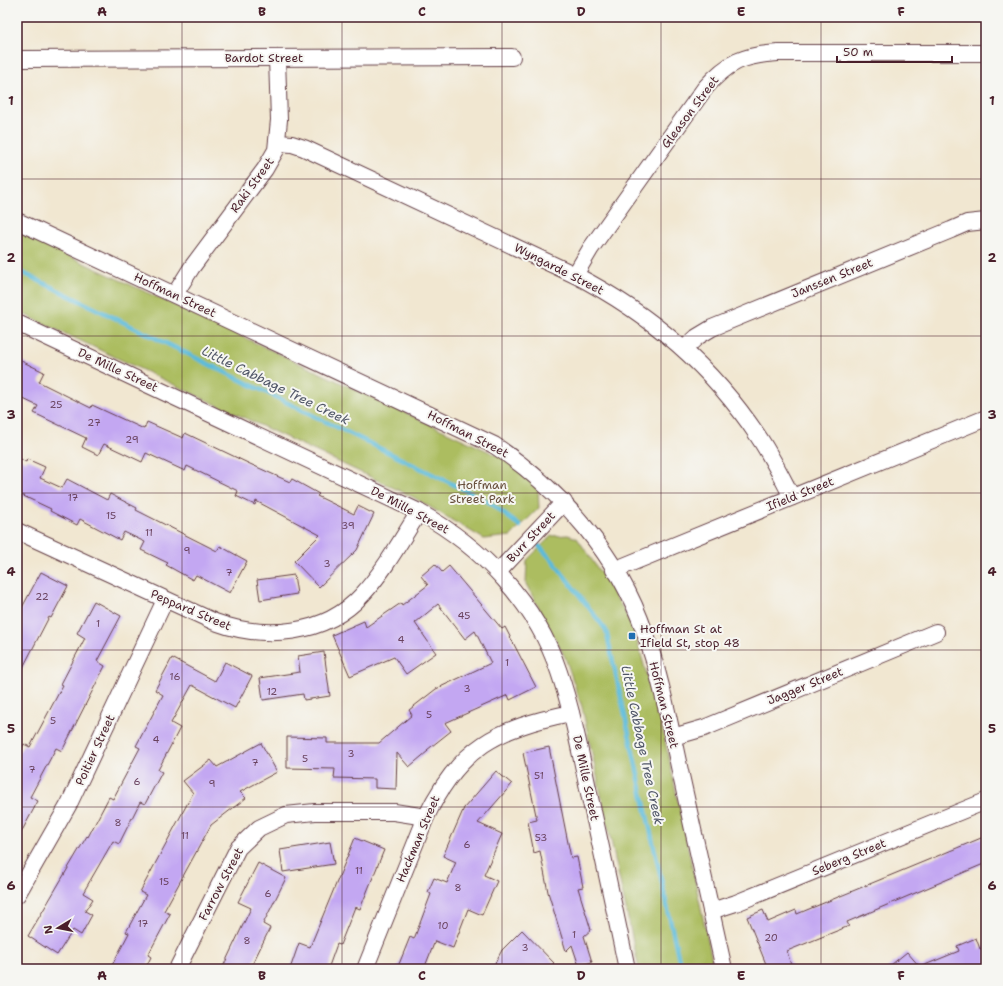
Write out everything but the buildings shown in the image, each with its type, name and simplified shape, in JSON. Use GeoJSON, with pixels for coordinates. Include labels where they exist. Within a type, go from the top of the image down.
{"type":"FeatureCollection","features":[{"type":"Feature","properties":{"kind":"street","name":"Gleason Street"},"geometry":{"type":"LineString","coordinates":[[575,275],[591,248],[706,88],[718,74],[738,60],[750,56],[778,53],[986,53]]}},
{"type":"Feature","properties":{"kind":"street","name":"Bardot Street"},"geometry":{"type":"LineString","coordinates":[[17,59],[512,57]]}},
{"type":"Feature","properties":{"kind":"street","name":"Raki Street"},"geometry":{"type":"LineString","coordinates":[[175,294],[192,267],[265,169],[276,150],[278,143],[279,120],[277,58]]}},
{"type":"Feature","properties":{"kind":"street","name":"Wyngarde Street"},"geometry":{"type":"LineString","coordinates":[[278,143],[292,144],[304,148],[575,275],[608,293],[655,326],[684,349],[707,372],[746,419],[773,460],[792,497]]}},
{"type":"Feature","properties":{"kind":"street","name":"Hoffman Street"},"geometry":{"type":"LineString","coordinates":[[17,221],[494,445],[518,461],[564,502],[583,525],[614,570],[636,611],[645,633],[673,737],[724,969]]}},
{"type":"Feature","properties":{"kind":"street","name":"Janssen Street"},"geometry":{"type":"LineString","coordinates":[[684,349],[697,337],[712,328],[967,223],[986,221]]}},
{"type":"Feature","properties":{"kind":"street","name":"De Mille Street"},"geometry":{"type":"LineString","coordinates":[[17,323],[419,512],[460,537],[498,572],[516,595],[548,645],[559,671],[571,713],[628,969]]}},
{"type":"Feature","properties":{"kind":"street","name":"Ifield Street"},"geometry":{"type":"LineString","coordinates":[[614,570],[986,418]]}},
{"type":"Feature","properties":{"kind":"street","name":"Burr Street"},"geometry":{"type":"LineString","coordinates":[[498,572],[564,502]]}},
{"type":"Feature","properties":{"kind":"street","name":"Peppard Street"},"geometry":{"type":"LineString","coordinates":[[18,534],[215,622],[247,632],[278,632],[310,627],[337,615],[361,596],[376,579],[419,512]]}},
{"type":"Feature","properties":{"kind":"street","name":"Poitier Street"},"geometry":{"type":"LineString","coordinates":[[17,895],[70,804],[165,600]]}},
{"type":"Feature","properties":{"kind":"street","name":"Jagger Street"},"geometry":{"type":"LineString","coordinates":[[673,737],[704,728],[936,632]]}},
{"type":"Feature","properties":{"kind":"street","name":"Hackman Street"},"geometry":{"type":"LineString","coordinates":[[365,969],[426,817],[437,792],[447,778],[471,753],[498,735],[515,728],[571,713]]}},
{"type":"Feature","properties":{"kind":"street","name":"Seberg Street"},"geometry":{"type":"LineString","coordinates":[[711,911],[736,903],[986,801]]}},
{"type":"Feature","properties":{"kind":"street","name":"Farrow Street"},"geometry":{"type":"LineString","coordinates":[[177,969],[238,848],[259,828],[286,815],[315,812],[394,812],[426,817]]}},
{"type":"Feature","properties":{"kind":"green space","name":"Hoffman Street Park"},"geometry":{"type":"Polygon","coordinates":[[[17,232],[507,460],[538,488],[539,508],[511,536],[484,539],[413,497],[17,311],[17,232]]]}},
{"type":"Feature","properties":{"kind":"green space"},"geometry":{"type":"Polygon","coordinates":[[[568,535],[577,538],[607,582],[633,626],[664,736],[714,969],[639,969],[582,707],[565,657],[526,584],[527,560],[551,536],[568,535]]]}},
{"type":"Feature","properties":{"kind":"waterway","name":"Little Cabbage Tree Creek"},"geometry":{"type":"LineString","coordinates":[[17,270],[487,501],[520,526]]}},
{"type":"Feature","properties":{"kind":"waterway","name":"Little Cabbage Tree Creek"},"geometry":{"type":"LineString","coordinates":[[539,546],[553,561],[606,630],[681,969]]}},
{"type":"Feature","properties":{"kind":"place","name":"Hoffman St at Ifield St, stop 48"},"geometry":{"type":"Point","coordinates":[632,636]}}]}
